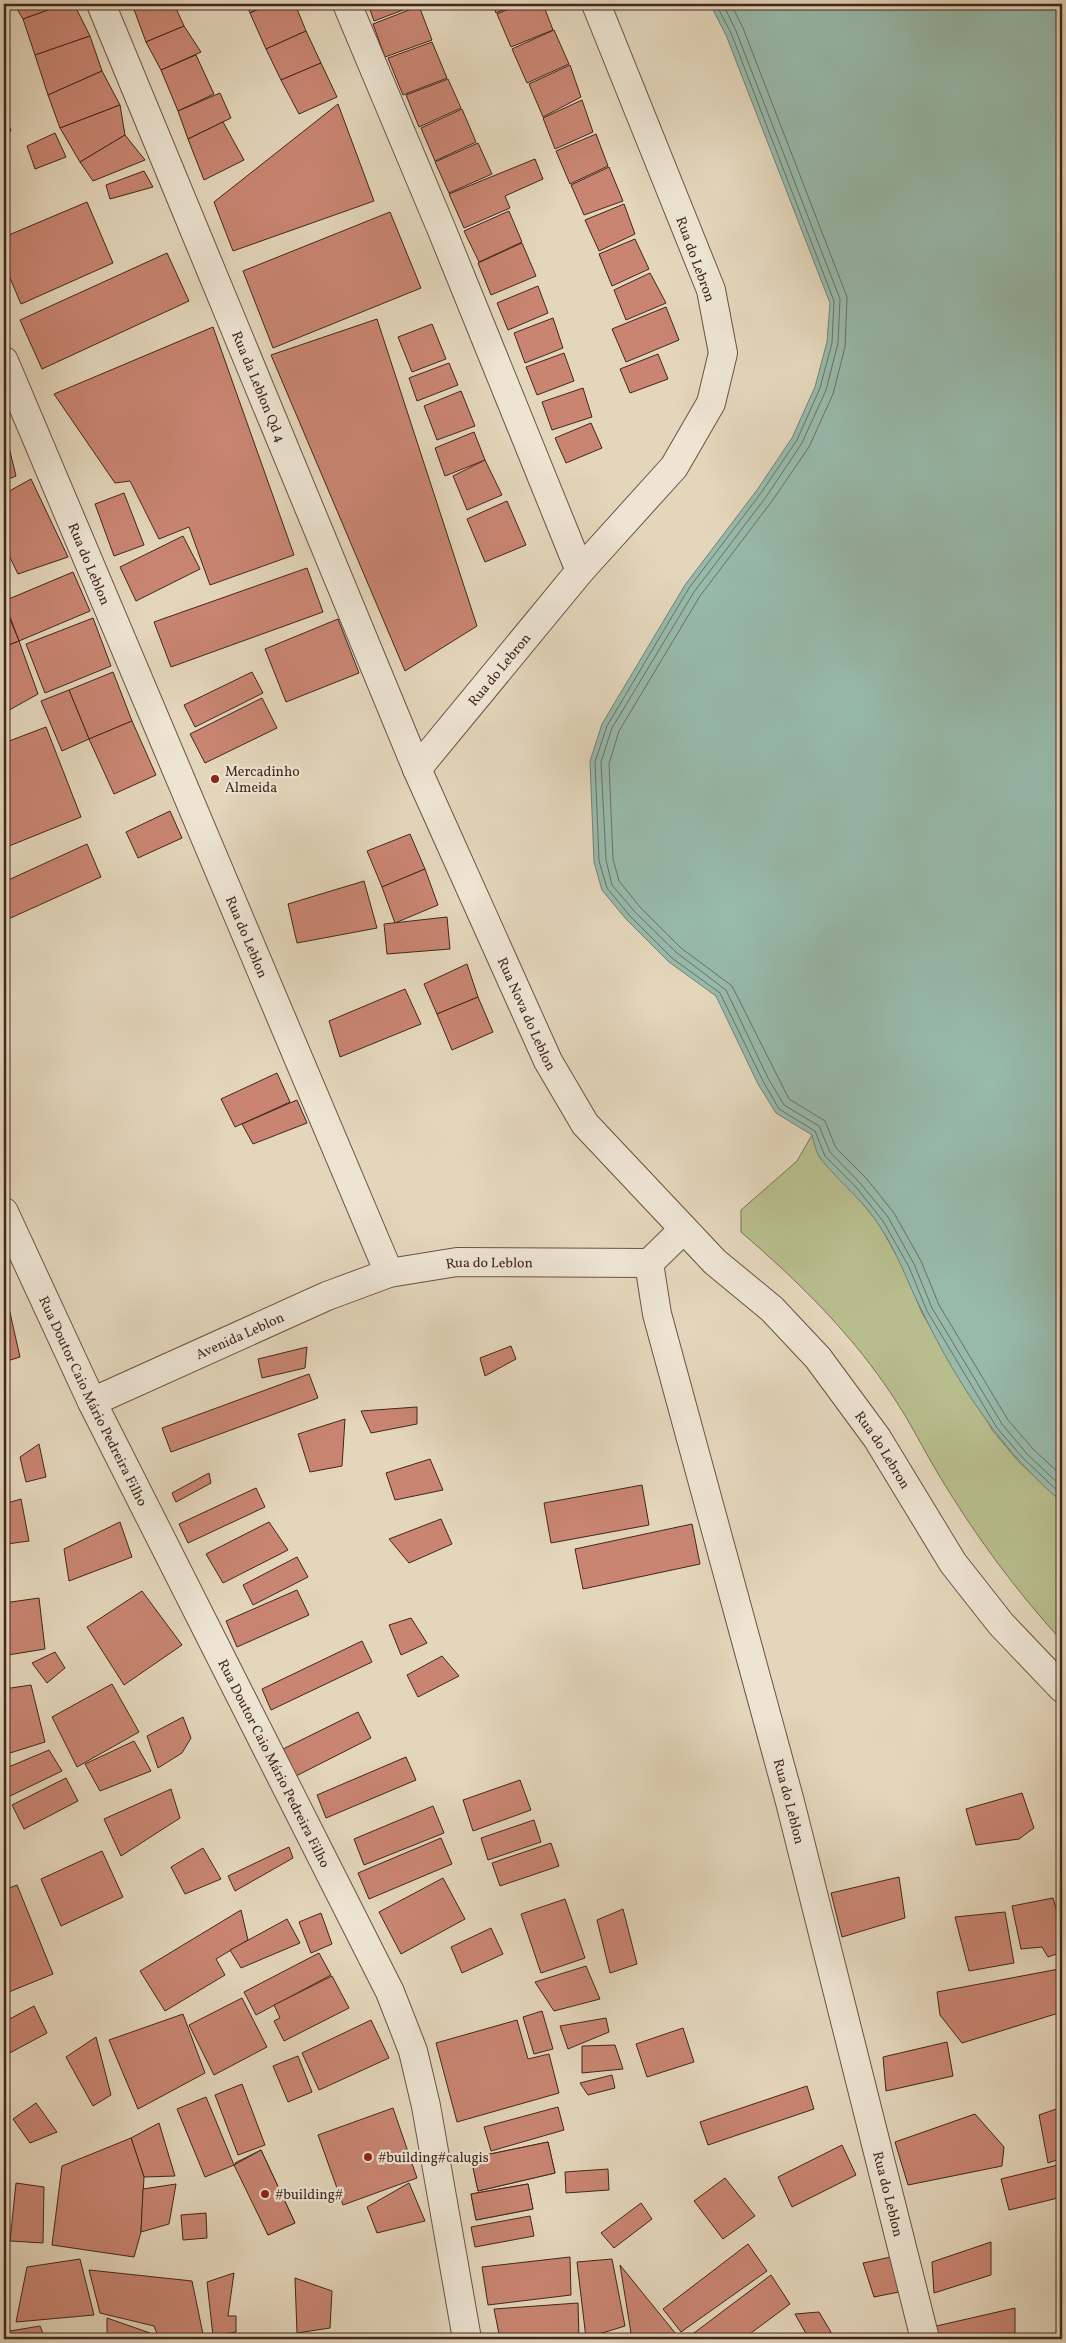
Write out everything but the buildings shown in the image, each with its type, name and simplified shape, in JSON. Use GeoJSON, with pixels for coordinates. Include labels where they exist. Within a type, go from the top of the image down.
{"type":"FeatureCollection","features":[{"type":"Feature","properties":{"kind":"street","name":"Rua da Leblon Qd 4"},"geometry":{"type":"LineString","coordinates":[[101,4],[417,769]]}},
{"type":"Feature","properties":{"kind":"street"},"geometry":{"type":"LineString","coordinates":[[348,4],[580,572]]}},
{"type":"Feature","properties":{"kind":"street","name":"Rua do Lebron"},"geometry":{"type":"LineString","coordinates":[[417,769],[580,572],[674,467],[711,403],[723,353],[710,290],[596,4]]}},
{"type":"Feature","properties":{"kind":"street","name":"Rua do Leblon"},"geometry":{"type":"LineString","coordinates":[[4,361],[389,1273],[456,1262],[649,1263],[657,1314],[790,1802],[926,2339]]}},
{"type":"Feature","properties":{"kind":"street","name":"Rua Nova do Leblon"},"geometry":{"type":"LineString","coordinates":[[417,769],[548,1061],[585,1124],[683,1230]]}},
{"type":"Feature","properties":{"kind":"street","name":"Rua Doutor Caio Mário Pedreira Filho"},"geometry":{"type":"LineString","coordinates":[[4,1212],[92,1402],[390,1992],[413,2051],[426,2106],[467,2339]]}},
{"type":"Feature","properties":{"kind":"street","name":"Rua do Lebron"},"geometry":{"type":"LineString","coordinates":[[683,1230],[715,1262],[772,1309],[818,1358],[877,1438],[953,1563],[1001,1624],[1062,1688]]}},
{"type":"Feature","properties":{"kind":"street"},"geometry":{"type":"LineString","coordinates":[[649,1263],[683,1230]]}},
{"type":"Feature","properties":{"kind":"street","name":"Avenida Leblon"},"geometry":{"type":"LineString","coordinates":[[92,1402],[327,1296],[389,1273]]}},
{"type":"Feature","properties":{"kind":"green space"},"geometry":{"type":"Polygon","coordinates":[[[812,1135],[820,1158],[852,1190],[879,1224],[904,1269],[922,1313],[993,1431],[1019,1462],[1062,1502],[1062,1641],[1012,1582],[967,1520],[900,1408],[861,1352],[804,1290],[741,1232],[741,1210],[797,1161],[812,1135]]]}},
{"type":"Feature","properties":{"kind":"water"},"geometry":{"type":"Polygon","coordinates":[[[710,4],[1062,4],[1062,1502],[1040,1482],[1001,1439],[966,1390],[936,1339],[892,1246],[873,1216],[821,1159],[816,1151],[812,1135],[776,1113],[758,1084],[716,996],[669,962],[626,919],[602,890],[594,862],[590,761],[602,724],[685,585],[757,490],[792,438],[815,387],[827,342],[830,303],[726,35],[710,4]]]}},
{"type":"Feature","properties":{"kind":"place","name":"Mercadinho Almeida"},"geometry":{"type":"Point","coordinates":[215,779]}},
{"type":"Feature","properties":{"kind":"place","name":"#building#calugis"},"geometry":{"type":"Point","coordinates":[368,2157]}},
{"type":"Feature","properties":{"kind":"place","name":"#building#"},"geometry":{"type":"Point","coordinates":[265,2194]}}]}
